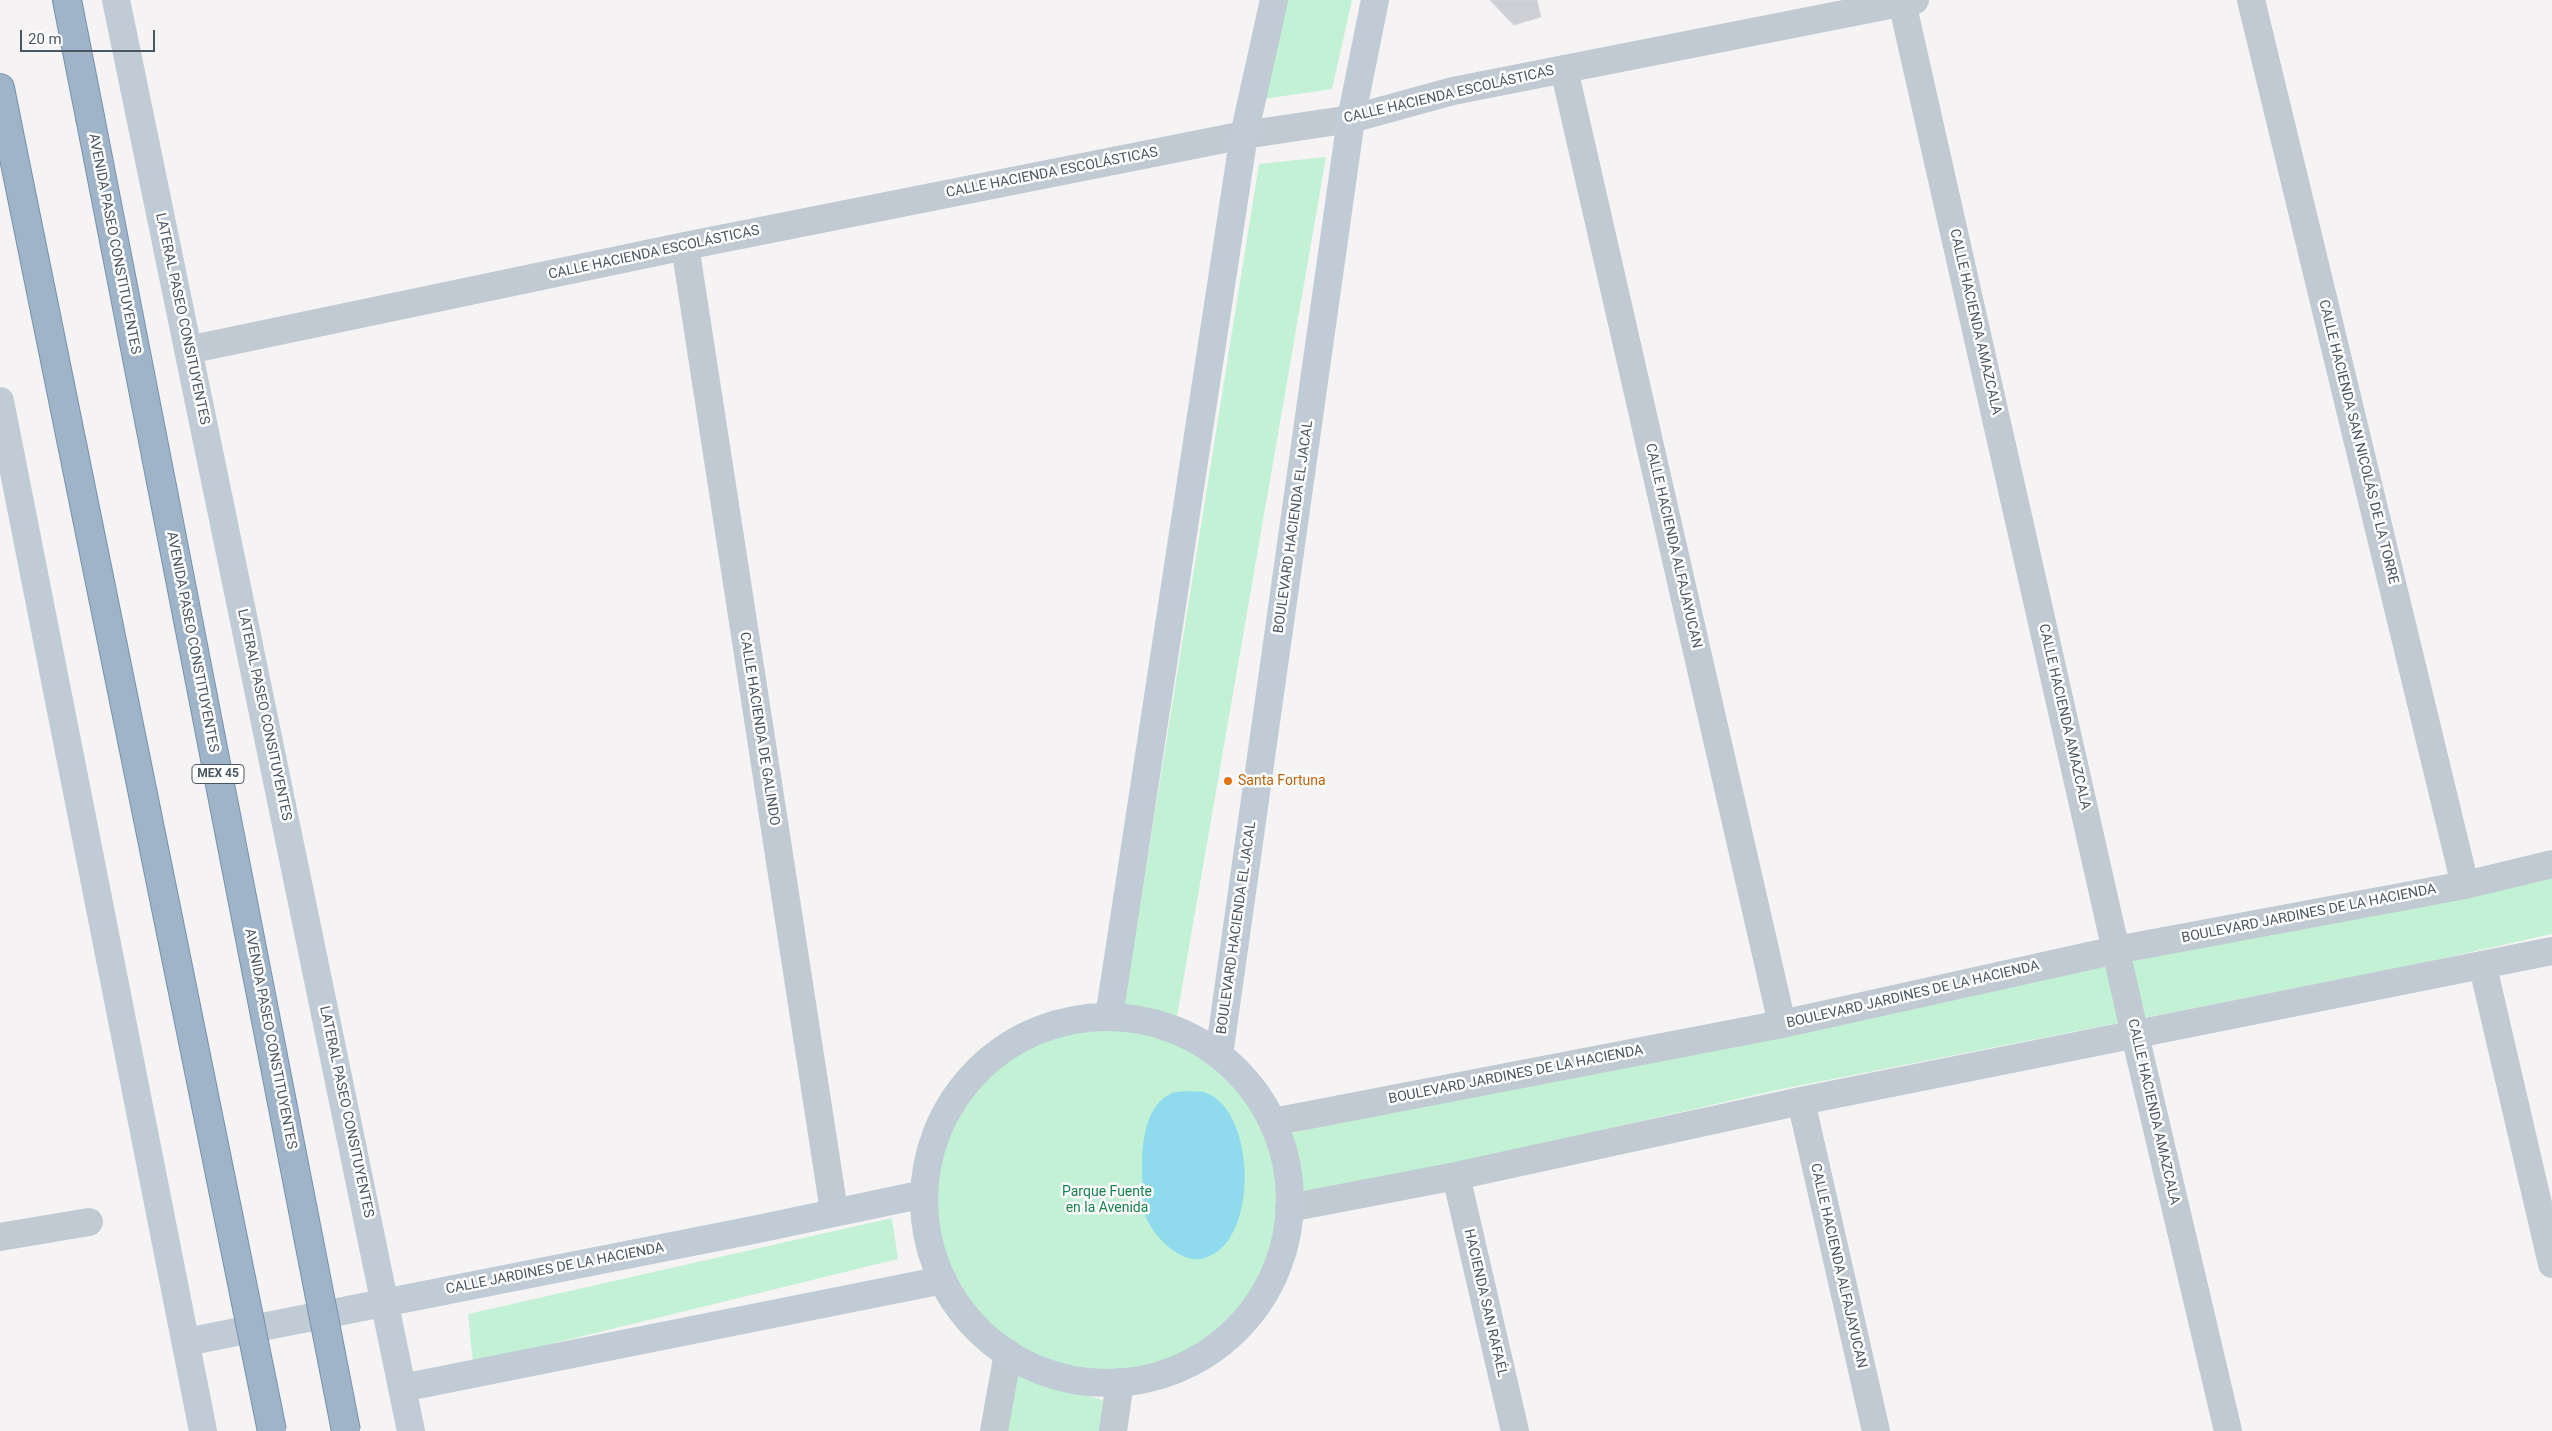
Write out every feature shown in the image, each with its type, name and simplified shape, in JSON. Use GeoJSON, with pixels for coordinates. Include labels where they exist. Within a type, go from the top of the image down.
{"type":"FeatureCollection","features":[{"type":"Feature","properties":{"kind":"highway","name":"AVENIDA PASEO CONSTITUYENTES"},"geometry":{"type":"LineString","coordinates":[[66,0],[346,1431]]}},
{"type":"Feature","properties":{"kind":"highway"},"geometry":{"type":"LineString","coordinates":[[0,88],[272,1431]]}},
{"type":"Feature","properties":{"kind":"main road","name":"LATERAL PASEO CONSITUYENTES"},"geometry":{"type":"LineString","coordinates":[[116,0],[386,1302],[411,1431]]}},
{"type":"Feature","properties":{"kind":"main road"},"geometry":{"type":"LineString","coordinates":[[1108,1017],[1244,135],[1274,0]]}},
{"type":"Feature","properties":{"kind":"main road","name":"BOULEVARD HACIENDA EL JACAL"},"geometry":{"type":"LineString","coordinates":[[1219,1055],[1351,119],[1375,0]]}},
{"type":"Feature","properties":{"kind":"main road"},"geometry":{"type":"LineString","coordinates":[[0,401],[203,1431]]}},
{"type":"Feature","properties":{"kind":"main road"},"geometry":{"type":"LineString","coordinates":[[1108,1017],[1139,1020],[1167,1027],[1219,1055],[1243,1077],[1263,1103],[1273,1122],[1286,1164],[1290,1208],[1284,1245],[1270,1280],[1257,1302],[1233,1332],[1204,1354],[1181,1366],[1157,1376],[1120,1382],[1085,1382],[1061,1377],[1034,1367],[989,1340],[971,1322],[948,1291],[943,1280],[929,1244],[924,1194],[931,1153],[945,1116],[967,1083],[1007,1047],[1044,1029],[1082,1019],[1108,1017]]}},
{"type":"Feature","properties":{"kind":"main road","name":"CALLE JARDINES DE LA HACIENDA"},"geometry":{"type":"LineString","coordinates":[[186,1342],[748,1231],[924,1194]]}},
{"type":"Feature","properties":{"kind":"main road"},"geometry":{"type":"LineString","coordinates":[[402,1388],[943,1280]]}},
{"type":"Feature","properties":{"kind":"street","name":"CALLE HACIENDA SAN NICOLÁS DE LA TORRE"},"geometry":{"type":"LineString","coordinates":[[2251,0],[2465,884]]}},
{"type":"Feature","properties":{"kind":"street","name":"CALLE HACIENDA ESCOLÁSTICAS"},"geometry":{"type":"LineString","coordinates":[[188,350],[685,246],[1244,135],[1351,119],[1453,91],[1909,1]]}},
{"type":"Feature","properties":{"kind":"street","name":"CALLE HACIENDA AMAZCALA"},"geometry":{"type":"LineString","coordinates":[[1909,1],[2116,950],[2228,1431]]}},
{"type":"Feature","properties":{"kind":"street","name":"CALLE HACIENDA ALFAJAYUCAN"},"geometry":{"type":"LineString","coordinates":[[1564,69],[1782,1024]]}},
{"type":"Feature","properties":{"kind":"street","name":"CALLE HACIENDA DE GALINDO"},"geometry":{"type":"LineString","coordinates":[[685,246],[834,1212]]}},
{"type":"Feature","properties":{"kind":"street","name":"BOULEVARD JARDINES DE LA HACIENDA"},"geometry":{"type":"LineString","coordinates":[[1273,1122],[1782,1024],[2116,950],[2465,884],[2552,864]]}},
{"type":"Feature","properties":{"kind":"street"},"geometry":{"type":"LineString","coordinates":[[1290,1208],[1456,1176],[1801,1101],[2483,967],[2552,951]]}},
{"type":"Feature","properties":{"kind":"street"},"geometry":{"type":"LineString","coordinates":[[2483,967],[2552,1264]]}},
{"type":"Feature","properties":{"kind":"street","name":"CALLE HACIENDA ALFAJAYUCAN"},"geometry":{"type":"LineString","coordinates":[[1801,1101],[1876,1431]]}},
{"type":"Feature","properties":{"kind":"street","name":"HACIENDA SAN RAFAÉL"},"geometry":{"type":"LineString","coordinates":[[1456,1176],[1514,1431]]}},
{"type":"Feature","properties":{"kind":"street"},"geometry":{"type":"LineString","coordinates":[[0,1237],[89,1222]]}},
{"type":"Feature","properties":{"kind":"street"},"geometry":{"type":"LineString","coordinates":[[994,1431],[1008,1353]]}},
{"type":"Feature","properties":{"kind":"street"},"geometry":{"type":"LineString","coordinates":[[1113,1431],[1120,1382]]}},
{"type":"Feature","properties":{"kind":"green space"},"geometry":{"type":"Polygon","coordinates":[[[1287,0],[1352,0],[1332,89],[1263,99],[1287,0]]]}},
{"type":"Feature","properties":{"kind":"green space"},"geometry":{"type":"Polygon","coordinates":[[[1326,157],[1176,1022],[1124,1005],[1259,164],[1326,157]]]}},
{"type":"Feature","properties":{"kind":"green space"},"geometry":{"type":"Polygon","coordinates":[[[2552,869],[2552,934],[2413,965],[1777,1090],[1301,1199],[1285,1135],[1441,1097],[2552,869]]]}},
{"type":"Feature","properties":{"kind":"green space","name":"Parque Fuente en la Avenida"},"geometry":{"type":"Polygon","coordinates":[[[1107,1018],[1142,1022],[1176,1032],[1208,1049],[1235,1072],[1258,1099],[1275,1131],[1285,1165],[1289,1200],[1285,1235],[1275,1269],[1258,1301],[1235,1328],[1208,1351],[1176,1368],[1142,1378],[1107,1382],[1072,1378],[1038,1368],[1006,1351],[979,1328],[956,1301],[939,1269],[929,1235],[925,1200],[929,1165],[939,1131],[956,1099],[979,1072],[1006,1049],[1038,1032],[1072,1022],[1107,1018]]]}},
{"type":"Feature","properties":{"kind":"green space"},"geometry":{"type":"Polygon","coordinates":[[[892,1218],[898,1259],[473,1363],[468,1314],[892,1218]]]}},
{"type":"Feature","properties":{"kind":"green space"},"geometry":{"type":"Polygon","coordinates":[[[1015,1372],[1108,1402],[1103,1431],[1006,1431],[1015,1372]]]}},
{"type":"Feature","properties":{"kind":"water"},"geometry":{"type":"Polygon","coordinates":[[[1204,1092],[1222,1104],[1235,1124],[1242,1150],[1245,1178],[1242,1207],[1234,1232],[1220,1250],[1200,1259],[1183,1256],[1166,1245],[1148,1222],[1143,1205],[1142,1152],[1147,1124],[1152,1112],[1160,1102],[1172,1093],[1204,1092]]]}},
{"type":"Feature","properties":{"kind":"building"},"geometry":{"type":"Polygon","coordinates":[[[1490,0],[1537,0],[1541,17],[1514,25],[1490,0]]]}},
{"type":"Feature","properties":{"kind":"place","name":"Santa Fortuna"},"geometry":{"type":"Point","coordinates":[1228,781]}}]}
